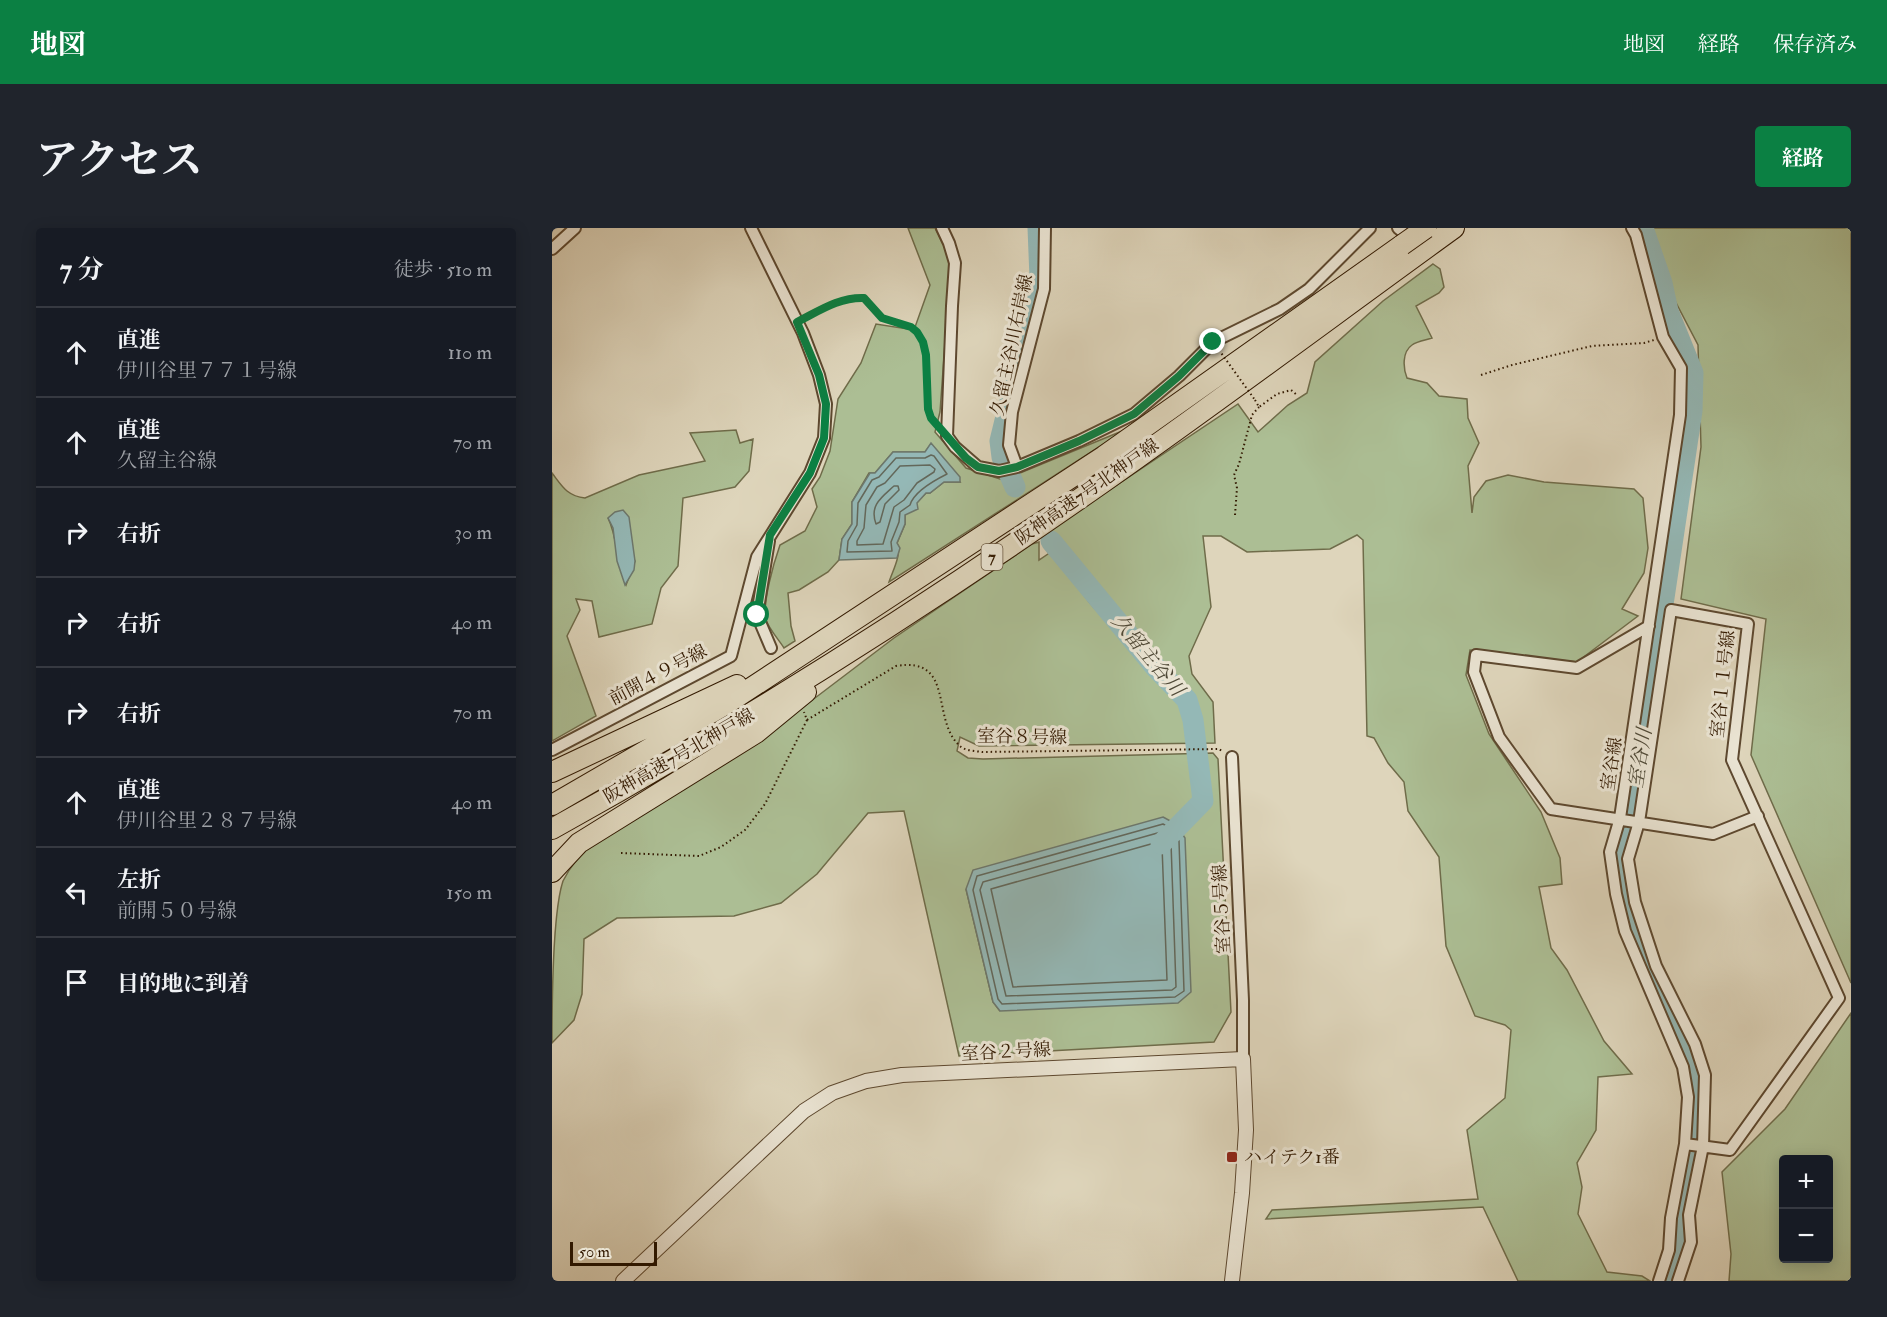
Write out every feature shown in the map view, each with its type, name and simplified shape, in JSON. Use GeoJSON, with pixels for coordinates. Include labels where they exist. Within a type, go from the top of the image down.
{"type":"FeatureCollection","features":[{"type":"Feature","properties":{"kind":"highway","name":"阪神高速7号北神戸線"},"geometry":{"type":"LineString","coordinates":[[552,805],[728,703],[1104,456],[1426,228]]}},
{"type":"Feature","properties":{"kind":"highway","name":"阪神高速7号北神戸線"},"geometry":{"type":"LineString","coordinates":[[552,829],[729,727],[863,644],[1104,481],[1404,244],[1454,228]]}},
{"type":"Feature","properties":{"kind":"highway"},"geometry":{"type":"LineString","coordinates":[[552,872],[579,843],[756,733],[863,644]]}},
{"type":"Feature","properties":{"kind":"highway"},"geometry":{"type":"LineString","coordinates":[[552,772],[805,653]]}},
{"type":"Feature","properties":{"kind":"street"},"geometry":{"type":"LineString","coordinates":[[552,249],[575,228]]}},
{"type":"Feature","properties":{"kind":"street","name":"前開４９号線"},"geometry":{"type":"LineString","coordinates":[[552,750],[730,656],[757,558],[810,473],[824,438],[826,404],[819,375],[797,322],[752,228]]}},
{"type":"Feature","properties":{"kind":"street"},"geometry":{"type":"LineString","coordinates":[[942,228],[955,263],[947,436],[955,447],[978,467],[1010,468],[1079,441],[1134,414],[1179,376],[1213,342],[1280,309],[1309,290],[1370,228]]}},
{"type":"Feature","properties":{"kind":"street","name":"久留主谷川右岸線"},"geometry":{"type":"LineString","coordinates":[[1010,468],[1008,446],[1012,412],[1044,289],[1045,228]]}},
{"type":"Feature","properties":{"kind":"street"},"geometry":{"type":"LineString","coordinates":[[1404,244],[1419,244],[1441,228]]}},
{"type":"Feature","properties":{"kind":"street","name":"室谷線"},"geometry":{"type":"LineString","coordinates":[[1632,228],[1636,235],[1663,337],[1681,368],[1680,415],[1620,818],[1610,852],[1616,894],[1625,931],[1683,1067],[1688,1097],[1685,1144],[1671,1218],[1669,1250],[1659,1281]]}},
{"type":"Feature","properties":{"kind":"street"},"geometry":{"type":"LineString","coordinates":[[770,535],[757,615],[771,648]]}},
{"type":"Feature","properties":{"kind":"street","name":"室谷１１号線"},"geometry":{"type":"LineString","coordinates":[[1671,610],[1748,624],[1732,760],[1758,816],[1839,998],[1730,1150],[1703,1146],[1705,1075],[1695,1044],[1656,966],[1635,902],[1628,859],[1639,822],[1671,610]]}},
{"type":"Feature","properties":{"kind":"street"},"geometry":{"type":"LineString","coordinates":[[1649,626],[1577,668],[1476,655],[1474,672],[1499,737],[1551,809],[1713,834],[1758,816]]}},
{"type":"Feature","properties":{"kind":"street","name":"室谷５号線"},"geometry":{"type":"LineString","coordinates":[[1232,757],[1244,1000],[1243,1059]]}},
{"type":"Feature","properties":{"kind":"street"},"geometry":{"type":"LineString","coordinates":[[1232,1281],[1242,1193],[1246,1130],[1243,1059]]}},
{"type":"Feature","properties":{"kind":"street","name":"室谷２号線"},"geometry":{"type":"LineString","coordinates":[[623,1281],[804,1111],[832,1093],[866,1081],[902,1075],[1243,1059]]}},
{"type":"Feature","properties":{"kind":"street"},"geometry":{"type":"LineString","coordinates":[[1678,1281],[1691,1242],[1689,1215],[1703,1146],[1685,1144]]}},
{"type":"Feature","properties":{"kind":"path"},"geometry":{"type":"LineString","coordinates":[[797,322],[834,303],[850,298],[864,298],[882,318],[911,327],[923,342],[926,355],[928,409],[931,418],[947,436]]}},
{"type":"Feature","properties":{"kind":"path"},"geometry":{"type":"LineString","coordinates":[[1481,375],[1512,365],[1592,346],[1644,343],[1663,337]]}},
{"type":"Feature","properties":{"kind":"path"},"geometry":{"type":"LineString","coordinates":[[1219,350],[1259,407]]}},
{"type":"Feature","properties":{"kind":"path"},"geometry":{"type":"LineString","coordinates":[[1235,515],[1237,488],[1234,475],[1252,416],[1259,407],[1277,394],[1291,390],[1297,395]]}},
{"type":"Feature","properties":{"kind":"path","name":"室谷８号線"},"geometry":{"type":"LineString","coordinates":[[807,720],[896,666],[910,664],[925,668],[936,681],[949,733],[961,748],[982,752],[1219,749],[1232,757]]}},
{"type":"Feature","properties":{"kind":"path"},"geometry":{"type":"LineString","coordinates":[[621,853],[699,856],[721,847],[746,830],[765,804],[807,720],[804,709]]}},
{"type":"Feature","properties":{"kind":"green space"},"geometry":{"type":"Polygon","coordinates":[[[908,228],[935,228],[951,260],[940,412],[935,432],[966,468],[1003,480],[1127,429],[889,582],[898,557],[897,543],[905,524],[905,515],[926,493],[930,493],[944,482],[960,482],[931,444],[925,452],[893,452],[875,473],[869,473],[852,502],[852,524],[842,539],[839,560],[828,572],[799,590],[788,593],[795,641],[784,648],[766,620],[769,582],[780,545],[805,531],[817,507],[812,489],[820,477],[830,451],[838,399],[861,363],[876,324],[914,330],[930,285],[908,228]]]}},
{"type":"Feature","properties":{"kind":"green space"},"geometry":{"type":"Polygon","coordinates":[[[1637,228],[1851,228],[1851,983],[1751,755],[1766,619],[1681,599],[1701,447],[1698,345],[1637,228]]]}},
{"type":"Feature","properties":{"kind":"green space"},"geometry":{"type":"Polygon","coordinates":[[[1433,264],[1440,269],[1444,287],[1439,293],[1416,306],[1432,338],[1416,342],[1409,348],[1404,360],[1405,370],[1407,378],[1427,383],[1439,396],[1467,399],[1468,418],[1479,443],[1468,466],[1472,513],[1474,497],[1486,481],[1508,475],[1544,482],[1634,489],[1643,498],[1648,548],[1644,573],[1622,609],[1638,616],[1577,662],[1470,650],[1466,675],[1489,734],[1541,812],[1560,858],[1562,884],[1539,887],[1551,948],[1567,970],[1604,1041],[1632,1074],[1598,1077],[1596,1130],[1577,1163],[1582,1187],[1578,1214],[1607,1272],[1642,1276],[1650,1281],[1518,1281],[1483,1207],[1266,1219],[1272,1210],[1478,1199],[1467,1130],[1505,1098],[1511,1030],[1505,1025],[1475,1016],[1446,946],[1439,857],[1408,811],[1404,782],[1388,763],[1374,738],[1367,736],[1363,540],[1357,535],[1330,549],[1247,552],[1221,536],[1203,536],[1211,607],[1189,656],[1192,674],[1213,702],[1215,743],[979,746],[960,737],[957,751],[968,758],[1213,753],[1218,759],[1231,1012],[1214,1042],[959,1056],[904,811],[868,813],[817,874],[781,903],[734,916],[617,918],[584,939],[582,994],[574,1020],[552,1043],[553,960],[559,896],[566,875],[589,846],[765,736],[894,638],[1032,544],[1039,542],[1039,560],[1051,552],[1090,603],[1180,704],[1185,711],[1187,723],[1200,723],[1192,698],[1048,531],[1238,404],[1258,432],[1288,405],[1307,393],[1315,362],[1383,301],[1433,264]],[[966,889],[993,1002],[1000,1011],[966,889]]]}},
{"type":"Feature","properties":{"kind":"green space"},"geometry":{"type":"Polygon","coordinates":[[[736,430],[740,443],[753,439],[749,471],[735,487],[683,498],[678,566],[661,588],[652,624],[599,637],[592,601],[576,599],[580,610],[567,636],[596,716],[552,741],[552,473],[569,493],[585,498],[639,475],[705,461],[690,433],[736,430]],[[608,518],[626,585],[635,561],[608,518]]]}},
{"type":"Feature","properties":{"kind":"green space"},"geometry":{"type":"Polygon","coordinates":[[[1851,1013],[1851,1281],[1729,1281],[1731,1254],[1722,1172],[1785,1109],[1851,1013]]]}},
{"type":"Feature","properties":{"kind":"water"},"geometry":{"type":"Polygon","coordinates":[[[931,443],[960,477],[960,482],[944,482],[930,493],[926,493],[917,503],[918,509],[905,515],[905,524],[897,543],[900,548],[897,558],[839,560],[842,539],[852,524],[852,502],[870,473],[875,473],[893,452],[925,452],[931,443]]]}},
{"type":"Feature","properties":{"kind":"water"},"geometry":{"type":"Polygon","coordinates":[[[623,510],[629,517],[635,561],[634,570],[625,585],[617,561],[613,528],[608,518],[615,512],[623,510]]]}},
{"type":"Feature","properties":{"kind":"water"},"geometry":{"type":"Polygon","coordinates":[[[1163,817],[1176,824],[1185,838],[1191,992],[1178,1003],[1000,1011],[993,1002],[966,889],[973,870],[1163,817]]]}},
{"type":"Feature","properties":{"kind":"waterway","name":"久留主谷川"},"geometry":{"type":"LineString","coordinates":[[1015,487],[1002,457],[1000,441],[1040,278],[1038,228]]}},
{"type":"Feature","properties":{"kind":"waterway","name":"室谷川"},"geometry":{"type":"LineString","coordinates":[[1643,228],[1662,283],[1668,311],[1693,373],[1692,411],[1637,778],[1621,856],[1628,905],[1642,956],[1659,996],[1692,1059],[1697,1087],[1694,1156],[1681,1216],[1676,1258],[1668,1281]]}},
{"type":"Feature","properties":{"kind":"waterway","name":"久留主谷川"},"geometry":{"type":"LineString","coordinates":[[1051,541],[1156,668],[1187,700],[1193,720],[1203,801],[1161,844]]}},
{"type":"Feature","properties":{"kind":"place","name":"ハイテク1番"},"geometry":{"type":"Point","coordinates":[1232,1157]}},
{"type":"Feature","properties":{"kind":"route"},"geometry":{"type":"LineString","coordinates":[[757,615],[770,535],[810,473],[824,438],[826,404],[819,375],[797,322],[834,303],[850,298],[864,298],[882,318],[911,327],[923,342],[926,355],[928,409],[931,418],[966,458],[978,467],[999,471],[1017,467],[1079,441],[1134,414],[1179,376],[1213,342]]}}]}
